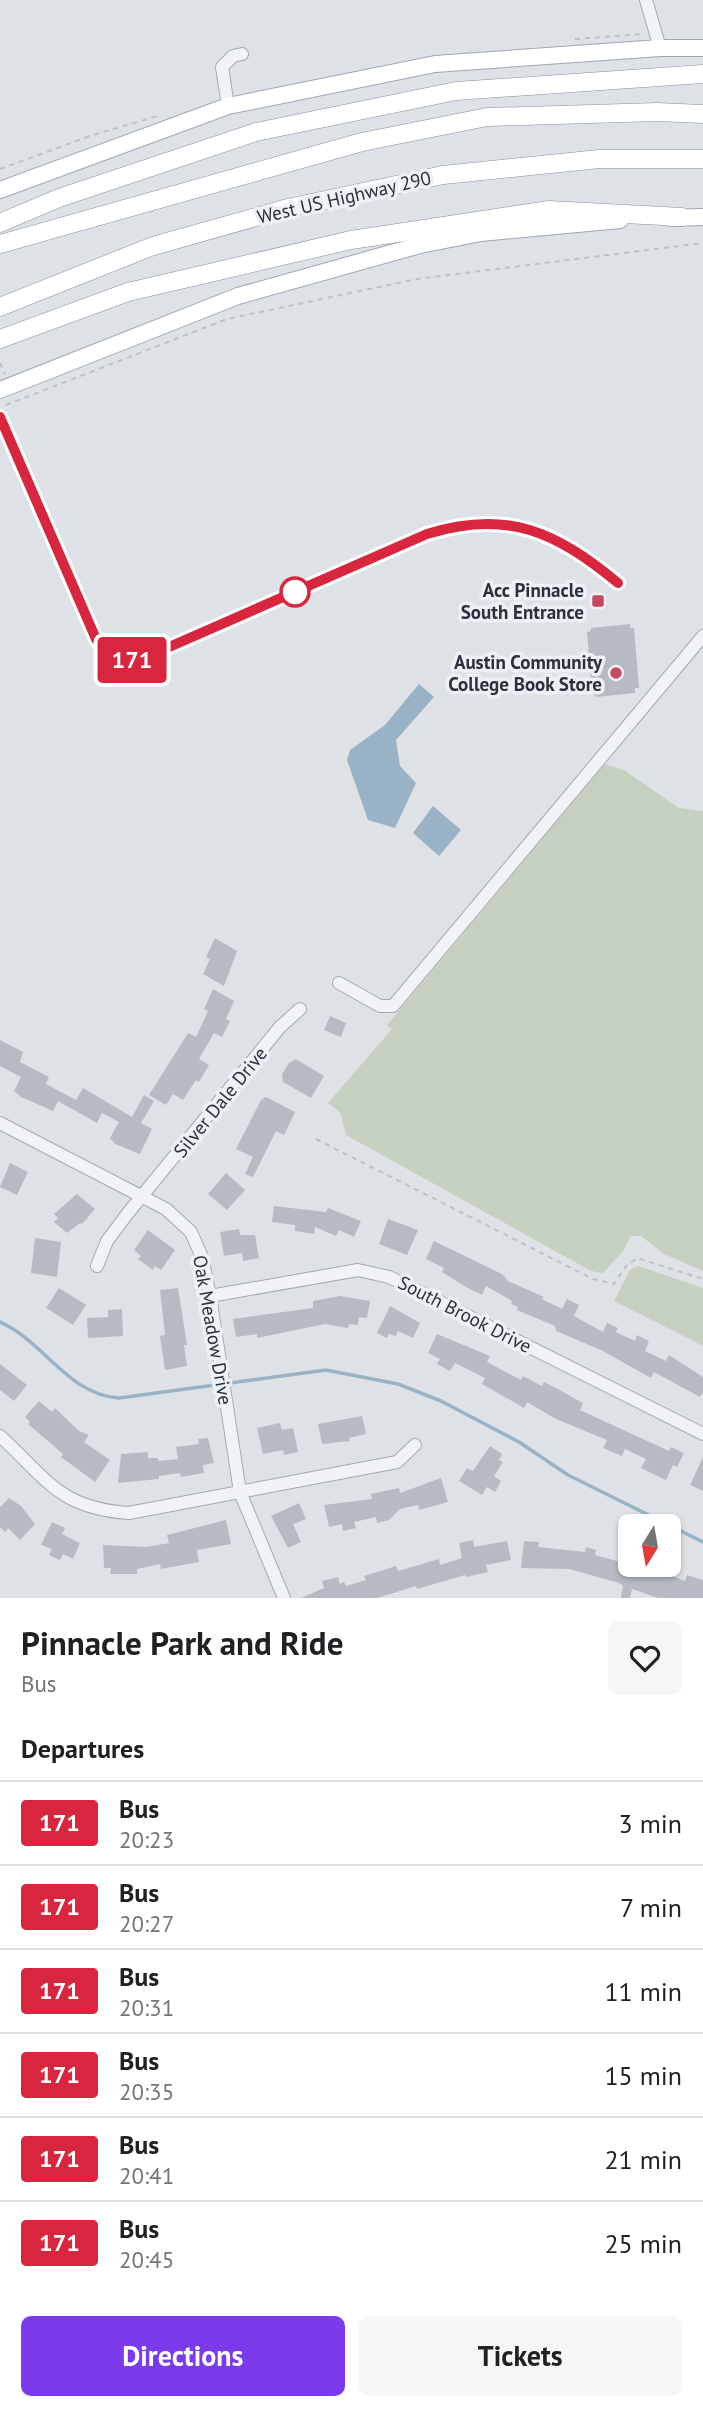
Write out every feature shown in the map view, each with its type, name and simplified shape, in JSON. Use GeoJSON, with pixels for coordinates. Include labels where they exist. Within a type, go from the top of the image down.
{"type":"FeatureCollection","features":[{"type":"Feature","properties":{"kind":"highway"},"geometry":{"type":"LineString","coordinates":[[0,223],[59,198],[256,132],[456,91],[703,74]]}},
{"type":"Feature","properties":{"kind":"highway"},"geometry":{"type":"LineString","coordinates":[[0,244],[362,142],[487,117],[657,112],[703,114]]}},
{"type":"Feature","properties":{"kind":"highway","name":"West US Highway 290"},"geometry":{"type":"LineString","coordinates":[[0,307],[153,246],[288,208],[430,178],[598,159],[703,159]]}},
{"type":"Feature","properties":{"kind":"highway"},"geometry":{"type":"LineString","coordinates":[[0,339],[128,292],[351,240],[549,210],[682,217]]}},
{"type":"Feature","properties":{"kind":"main road"},"geometry":{"type":"LineString","coordinates":[[0,190],[228,106],[435,64],[660,48],[703,48]]}},
{"type":"Feature","properties":{"kind":"main road"},"geometry":{"type":"LineString","coordinates":[[0,390],[238,296],[420,245],[560,224],[703,217]]}},
{"type":"Feature","properties":{"kind":"street"},"geometry":{"type":"LineString","coordinates":[[646,0],[660,48]]}},
{"type":"Feature","properties":{"kind":"street"},"geometry":{"type":"LineString","coordinates":[[228,106],[222,67],[233,56],[242,54]]}},
{"type":"Feature","properties":{"kind":"street"},"geometry":{"type":"LineString","coordinates":[[0,417],[96,639],[105,651],[124,660],[144,658],[427,534],[457,526],[504,526],[550,536],[579,551],[618,583]]}},
{"type":"Feature","properties":{"kind":"street"},"geometry":{"type":"LineString","coordinates":[[339,983],[380,1006],[393,1006],[703,636]]}},
{"type":"Feature","properties":{"kind":"street","name":"Silver Dale Drive"},"geometry":{"type":"LineString","coordinates":[[97,1266],[107,1241],[280,1027],[300,1009]]}},
{"type":"Feature","properties":{"kind":"street","name":"Oak Meadow Drive"},"geometry":{"type":"LineString","coordinates":[[0,1123],[172,1213],[191,1232],[202,1257],[210,1296],[240,1492],[284,1598]]}},
{"type":"Feature","properties":{"kind":"street","name":"South Brook Drive"},"geometry":{"type":"LineString","coordinates":[[210,1296],[341,1271],[372,1271],[401,1282],[703,1434]]}},
{"type":"Feature","properties":{"kind":"street"},"geometry":{"type":"LineString","coordinates":[[0,1436],[57,1493],[89,1507],[129,1513],[397,1462],[415,1444]]}},
{"type":"Feature","properties":{"kind":"path"},"geometry":{"type":"LineString","coordinates":[[0,407],[227,319],[417,279],[703,243]]}},
{"type":"Feature","properties":{"kind":"path"},"geometry":{"type":"LineString","coordinates":[[316,1139],[593,1279],[614,1284],[626,1266],[637,1258],[703,1279]]}},
{"type":"Feature","properties":{"kind":"green space"},"geometry":{"type":"Polygon","coordinates":[[[605,764],[624,770],[679,808],[703,811],[703,1271],[664,1254],[641,1236],[631,1236],[623,1251],[603,1273],[591,1271],[346,1135],[340,1112],[328,1103],[392,1029],[387,1025],[605,764]]]}},
{"type":"Feature","properties":{"kind":"green space"},"geometry":{"type":"Polygon","coordinates":[[[638,1266],[703,1288],[703,1346],[614,1301],[630,1270],[638,1266]]]}},
{"type":"Feature","properties":{"kind":"water"},"geometry":{"type":"Polygon","coordinates":[[[419,684],[434,697],[396,740],[400,766],[416,783],[395,828],[368,820],[347,760],[350,750],[385,725],[419,684]]]}},
{"type":"Feature","properties":{"kind":"water"},"geometry":{"type":"Polygon","coordinates":[[[433,806],[461,830],[439,856],[413,833],[433,806]]]}},
{"type":"Feature","properties":{"kind":"building"},"geometry":{"type":"Polygon","coordinates":[[[630,624],[630,628],[634,628],[639,688],[635,688],[635,693],[596,697],[592,692],[587,632],[591,631],[591,628],[630,624]]]}},
{"type":"Feature","properties":{"kind":"building"},"geometry":{"type":"Polygon","coordinates":[[[215,938],[237,951],[224,986],[203,974],[210,959],[206,957],[215,938]]]}},
{"type":"Feature","properties":{"kind":"building"},"geometry":{"type":"Polygon","coordinates":[[[213,989],[234,1001],[226,1019],[230,1021],[222,1037],[214,1033],[199,1059],[209,1065],[199,1082],[196,1080],[183,1100],[173,1094],[166,1105],[149,1095],[188,1033],[196,1037],[208,1011],[204,1009],[213,989]]]}},
{"type":"Feature","properties":{"kind":"building"},"geometry":{"type":"Polygon","coordinates":[[[330,1016],[346,1023],[341,1037],[324,1030],[330,1016]]]}},
{"type":"Feature","properties":{"kind":"building"},"geometry":{"type":"Polygon","coordinates":[[[0,1040],[23,1052],[20,1062],[49,1077],[46,1084],[76,1100],[83,1088],[132,1117],[144,1095],[154,1101],[141,1123],[152,1129],[140,1154],[115,1144],[110,1138],[119,1122],[102,1113],[97,1123],[58,1101],[53,1111],[21,1097],[14,1091],[21,1077],[0,1066],[0,1040]]]}},
{"type":"Feature","properties":{"kind":"building"},"geometry":{"type":"Polygon","coordinates":[[[296,1059],[324,1076],[311,1098],[283,1082],[282,1074],[289,1063],[296,1059]]]}},
{"type":"Feature","properties":{"kind":"building"},"geometry":{"type":"Polygon","coordinates":[[[266,1097],[295,1112],[284,1135],[276,1131],[253,1177],[245,1174],[253,1157],[236,1149],[261,1100],[266,1097]]]}},
{"type":"Feature","properties":{"kind":"building"},"geometry":{"type":"Polygon","coordinates":[[[10,1163],[28,1172],[17,1195],[0,1187],[10,1163]]]}},
{"type":"Feature","properties":{"kind":"building"},"geometry":{"type":"Polygon","coordinates":[[[226,1173],[245,1190],[227,1210],[208,1194],[226,1173]]]}},
{"type":"Feature","properties":{"kind":"building"},"geometry":{"type":"Polygon","coordinates":[[[77,1194],[95,1209],[82,1224],[67,1233],[54,1222],[58,1218],[54,1214],[77,1194]]]}},
{"type":"Feature","properties":{"kind":"building"},"geometry":{"type":"Polygon","coordinates":[[[274,1206],[326,1212],[328,1208],[361,1221],[354,1237],[339,1230],[336,1236],[315,1227],[314,1234],[295,1231],[295,1225],[272,1222],[274,1206]]]}},
{"type":"Feature","properties":{"kind":"building"},"geometry":{"type":"Polygon","coordinates":[[[388,1219],[418,1230],[407,1255],[379,1244],[388,1219]]]}},
{"type":"Feature","properties":{"kind":"building"},"geometry":{"type":"Polygon","coordinates":[[[239,1229],[240,1235],[255,1235],[259,1258],[243,1261],[242,1253],[224,1256],[220,1232],[239,1229]]]}},
{"type":"Feature","properties":{"kind":"building"},"geometry":{"type":"Polygon","coordinates":[[[148,1230],[175,1250],[161,1270],[155,1266],[153,1270],[138,1259],[141,1256],[134,1250],[148,1230]]]}},
{"type":"Feature","properties":{"kind":"building"},"geometry":{"type":"Polygon","coordinates":[[[35,1238],[61,1242],[57,1277],[31,1273],[35,1238]]]}},
{"type":"Feature","properties":{"kind":"building"},"geometry":{"type":"Polygon","coordinates":[[[434,1241],[502,1274],[508,1281],[544,1297],[542,1299],[562,1309],[567,1299],[579,1305],[574,1316],[603,1332],[607,1323],[618,1328],[616,1332],[635,1341],[637,1335],[649,1341],[645,1351],[666,1361],[669,1355],[703,1377],[703,1392],[700,1397],[654,1372],[651,1378],[601,1350],[556,1331],[555,1326],[517,1310],[518,1307],[511,1304],[512,1301],[486,1286],[482,1295],[466,1287],[442,1272],[444,1268],[426,1259],[434,1241]]]}},
{"type":"Feature","properties":{"kind":"building"},"geometry":{"type":"Polygon","coordinates":[[[59,1288],[86,1305],[73,1325],[46,1308],[59,1288]]]}},
{"type":"Feature","properties":{"kind":"building"},"geometry":{"type":"Polygon","coordinates":[[[178,1288],[187,1345],[184,1345],[187,1366],[165,1370],[160,1336],[165,1335],[160,1290],[178,1288]]]}},
{"type":"Feature","properties":{"kind":"building"},"geometry":{"type":"Polygon","coordinates":[[[340,1296],[370,1301],[367,1318],[359,1317],[358,1325],[349,1324],[348,1328],[325,1324],[257,1338],[257,1334],[236,1337],[233,1319],[313,1308],[313,1301],[340,1296]]]}},
{"type":"Feature","properties":{"kind":"building"},"geometry":{"type":"Polygon","coordinates":[[[390,1306],[420,1323],[413,1338],[398,1331],[396,1336],[389,1334],[387,1338],[377,1333],[390,1306]]]}},
{"type":"Feature","properties":{"kind":"building"},"geometry":{"type":"Polygon","coordinates":[[[122,1309],[123,1336],[88,1338],[87,1318],[108,1317],[108,1310],[122,1309]]]}},
{"type":"Feature","properties":{"kind":"building"},"geometry":{"type":"Polygon","coordinates":[[[437,1334],[490,1356],[487,1362],[521,1380],[523,1376],[542,1386],[544,1382],[556,1388],[583,1403],[580,1410],[669,1451],[671,1447],[684,1453],[677,1467],[673,1465],[666,1480],[641,1468],[646,1459],[625,1449],[622,1456],[603,1448],[607,1440],[556,1419],[527,1402],[524,1408],[482,1384],[485,1378],[455,1363],[450,1371],[437,1364],[440,1359],[428,1353],[437,1334]]]}},
{"type":"Feature","properties":{"kind":"building"},"geometry":{"type":"Polygon","coordinates":[[[0,1364],[27,1385],[14,1401],[0,1390],[0,1364]]]}},
{"type":"Feature","properties":{"kind":"building"},"geometry":{"type":"Polygon","coordinates":[[[39,1401],[52,1412],[55,1408],[79,1431],[89,1435],[84,1442],[110,1460],[95,1482],[61,1457],[63,1454],[28,1424],[30,1422],[25,1417],[39,1401]]]}},
{"type":"Feature","properties":{"kind":"building"},"geometry":{"type":"Polygon","coordinates":[[[362,1416],[366,1434],[349,1438],[350,1441],[322,1444],[318,1424],[362,1416]]]}},
{"type":"Feature","properties":{"kind":"building"},"geometry":{"type":"Polygon","coordinates":[[[280,1423],[282,1430],[293,1428],[298,1452],[284,1455],[283,1450],[263,1454],[257,1428],[280,1423]]]}},
{"type":"Feature","properties":{"kind":"building"},"geometry":{"type":"Polygon","coordinates":[[[208,1438],[214,1463],[203,1465],[204,1473],[181,1477],[180,1473],[159,1476],[159,1479],[118,1483],[121,1454],[148,1452],[148,1458],[158,1458],[158,1461],[178,1459],[176,1447],[199,1444],[198,1439],[208,1438]]]}},
{"type":"Feature","properties":{"kind":"building"},"geometry":{"type":"Polygon","coordinates":[[[490,1446],[502,1454],[499,1460],[503,1462],[494,1476],[501,1481],[495,1492],[487,1487],[482,1495],[459,1481],[467,1468],[473,1471],[490,1446]]]}},
{"type":"Feature","properties":{"kind":"building"},"geometry":{"type":"Polygon","coordinates":[[[703,1457],[703,1491],[690,1485],[703,1457]]]}},
{"type":"Feature","properties":{"kind":"building"},"geometry":{"type":"Polygon","coordinates":[[[441,1478],[448,1502],[419,1510],[418,1505],[400,1509],[389,1520],[377,1523],[376,1517],[354,1522],[356,1528],[343,1531],[342,1524],[329,1527],[324,1505],[372,1499],[371,1494],[399,1488],[400,1493],[441,1478]]]}},
{"type":"Feature","properties":{"kind":"building"},"geometry":{"type":"Polygon","coordinates":[[[9,1498],[21,1506],[35,1524],[20,1540],[8,1528],[5,1532],[0,1527],[0,1507],[9,1498]]]}},
{"type":"Feature","properties":{"kind":"building"},"geometry":{"type":"Polygon","coordinates":[[[299,1503],[306,1519],[293,1524],[301,1542],[288,1548],[271,1516],[299,1503]]]}},
{"type":"Feature","properties":{"kind":"building"},"geometry":{"type":"Polygon","coordinates":[[[226,1520],[231,1544],[197,1550],[199,1562],[161,1569],[160,1564],[137,1569],[137,1574],[110,1574],[111,1568],[104,1568],[103,1545],[146,1547],[169,1543],[167,1535],[226,1520]]]}},
{"type":"Feature","properties":{"kind":"building"},"geometry":{"type":"Polygon","coordinates":[[[52,1522],[65,1528],[62,1534],[80,1543],[73,1559],[63,1554],[60,1560],[49,1555],[52,1549],[41,1545],[52,1522]]]}},
{"type":"Feature","properties":{"kind":"building"},"geometry":{"type":"Polygon","coordinates":[[[473,1540],[474,1547],[507,1541],[511,1560],[486,1565],[488,1572],[466,1577],[465,1575],[417,1589],[416,1586],[377,1598],[301,1598],[324,1588],[322,1581],[338,1577],[340,1584],[344,1582],[346,1586],[366,1580],[364,1576],[396,1566],[398,1571],[439,1559],[440,1565],[462,1558],[459,1543],[473,1540]]]}},
{"type":"Feature","properties":{"kind":"building"},"geometry":{"type":"Polygon","coordinates":[[[524,1541],[539,1542],[538,1547],[585,1552],[586,1547],[596,1550],[595,1555],[618,1561],[618,1577],[675,1577],[685,1581],[687,1575],[703,1580],[703,1598],[658,1598],[632,1589],[630,1598],[621,1598],[623,1586],[619,1583],[569,1569],[521,1568],[524,1541]]]}},
{"type":"Feature","properties":{"kind":"waterway"},"geometry":{"type":"LineString","coordinates":[[0,1322],[30,1341],[85,1388],[101,1395],[119,1398],[326,1370],[398,1384],[441,1401],[519,1442],[568,1475],[703,1542]]}},
{"type":"Feature","properties":{"kind":"bus line","name":"171"},"geometry":{"type":"LineString","coordinates":[[0,417],[96,639],[105,651],[124,660],[144,658],[427,534],[457,526],[492,524],[550,536],[579,551],[618,583]]}},
{"type":"Feature","properties":{"kind":"place","name":"Acc Pinnacle South Entrance"},"geometry":{"type":"Point","coordinates":[598,601]}},
{"type":"Feature","properties":{"kind":"place","name":"Austin Community College Book Store"},"geometry":{"type":"Point","coordinates":[616,673]}}]}
